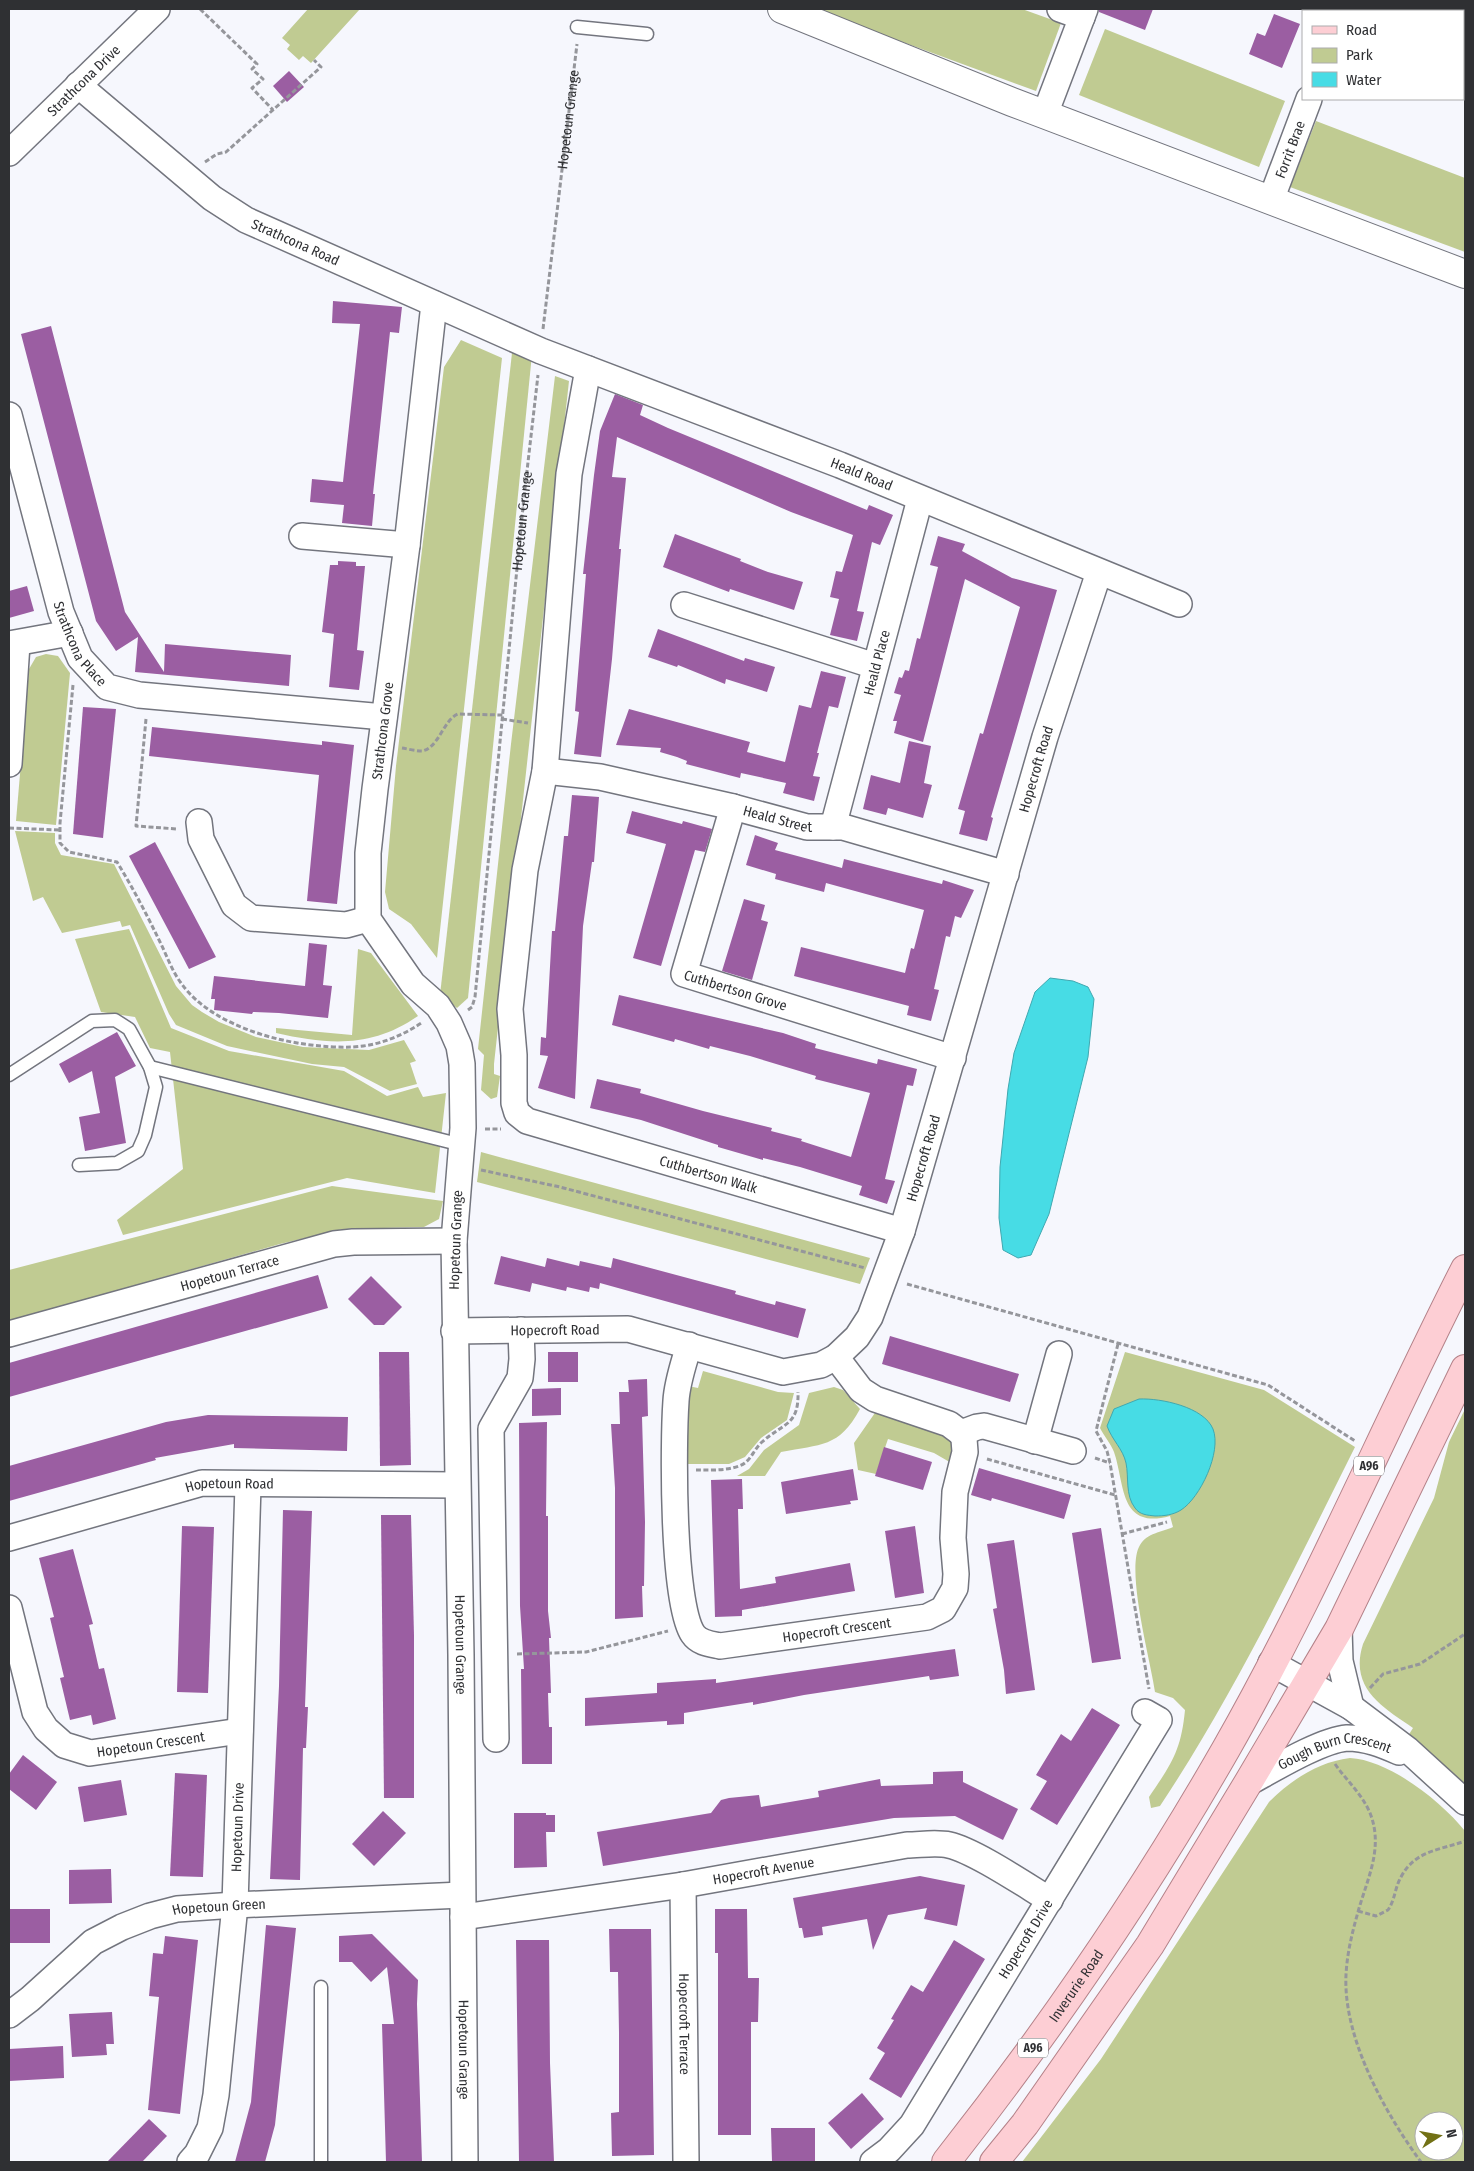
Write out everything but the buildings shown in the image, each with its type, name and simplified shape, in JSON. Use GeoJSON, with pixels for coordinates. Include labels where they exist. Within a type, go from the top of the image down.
{"type":"FeatureCollection","features":[{"type":"Feature","properties":{"kind":"main road","name":"A96"},"geometry":{"type":"LineString","coordinates":[[1271,1663],[1330,1550],[1465,1269]]}},
{"type":"Feature","properties":{"kind":"main road","name":"A96"},"geometry":{"type":"LineString","coordinates":[[994,2162],[1025,2124],[1150,1945],[1248,1783],[1339,1629],[1465,1369]]}},
{"type":"Feature","properties":{"kind":"main road","name":"Inverurie Road"},"geometry":{"type":"LineString","coordinates":[[946,2162],[1044,2035],[1115,1931],[1226,1748],[1271,1663]]}},
{"type":"Feature","properties":{"kind":"street","name":"Strathcona Drive"},"geometry":{"type":"LineString","coordinates":[[9,153],[157,9]]}},
{"type":"Feature","properties":{"kind":"street"},"geometry":{"type":"LineString","coordinates":[[782,9],[1045,114],[1465,274]]}},
{"type":"Feature","properties":{"kind":"street"},"geometry":{"type":"LineString","coordinates":[[1045,114],[1076,12]]}},
{"type":"Feature","properties":{"kind":"street","name":"Strathcona Road"},"geometry":{"type":"LineString","coordinates":[[78,86],[230,211],[246,220],[541,351]]}},
{"type":"Feature","properties":{"kind":"street","name":"Forrit Brae"},"geometry":{"type":"LineString","coordinates":[[1271,200],[1309,100]]}},
{"type":"Feature","properties":{"kind":"street","name":"Strathcona Grove"},"geometry":{"type":"LineString","coordinates":[[368,919],[368,853],[407,546],[434,304]]}},
{"type":"Feature","properties":{"kind":"street","name":"Heald Road"},"geometry":{"type":"LineString","coordinates":[[541,351],[840,465],[1179,604]]}},
{"type":"Feature","properties":{"kind":"street"},"geometry":{"type":"LineString","coordinates":[[545,771],[569,474],[588,369]]}},
{"type":"Feature","properties":{"kind":"street","name":"Strathcona Place"},"geometry":{"type":"LineString","coordinates":[[9,415],[62,612],[80,658],[106,687],[149,696],[384,718]]}},
{"type":"Feature","properties":{"kind":"street","name":"Heald Place"},"geometry":{"type":"LineString","coordinates":[[833,827],[920,499]]}},
{"type":"Feature","properties":{"kind":"street"},"geometry":{"type":"LineString","coordinates":[[302,536],[407,546]]}},
{"type":"Feature","properties":{"kind":"street","name":"Hopecroft Road"},"geometry":{"type":"LineString","coordinates":[[454,1331],[628,1329],[783,1372],[798,1371],[821,1365],[836,1357],[858,1337],[893,1278],[902,1232],[952,1058],[1048,728],[1098,572]]}},
{"type":"Feature","properties":{"kind":"street"},"geometry":{"type":"LineString","coordinates":[[684,604],[740,631],[875,666]]}},
{"type":"Feature","properties":{"kind":"street"},"geometry":{"type":"LineString","coordinates":[[9,764],[13,644],[70,633]]}},
{"type":"Feature","properties":{"kind":"street","name":"Heald Street"},"geometry":{"type":"LineString","coordinates":[[545,771],[600,777],[733,807],[807,827],[843,827],[1006,874]]}},
{"type":"Feature","properties":{"kind":"street","name":"Cuthbertson Walk"},"geometry":{"type":"LineString","coordinates":[[545,771],[525,870],[510,1009],[514,1055],[514,1103],[517,1113],[527,1121],[902,1232]]}},
{"type":"Feature","properties":{"kind":"street","name":"Cuthbertson Grove"},"geometry":{"type":"LineString","coordinates":[[733,807],[684,974],[952,1058]]}},
{"type":"Feature","properties":{"kind":"street"},"geometry":{"type":"LineString","coordinates":[[199,826],[201,839],[234,905],[251,918],[346,925],[368,919],[413,984],[438,1006],[449,1023],[459,1046],[462,1064],[462,1146]]}},
{"type":"Feature","properties":{"kind":"street","name":"Hopetoun Grange"},"geometry":{"type":"LineString","coordinates":[[462,1146],[454,1241],[454,1331],[462,1735],[465,2162]]}},
{"type":"Feature","properties":{"kind":"street","name":"Hopetoun Terrace"},"geometry":{"type":"LineString","coordinates":[[9,1334],[334,1244],[353,1242],[454,1241]]}},
{"type":"Feature","properties":{"kind":"street"},"geometry":{"type":"LineString","coordinates":[[462,1735],[496,1736],[491,1429],[520,1378],[522,1359],[521,1330]]}},
{"type":"Feature","properties":{"kind":"street"},"geometry":{"type":"LineString","coordinates":[[688,1624],[678,1564],[676,1399],[689,1345]]}},
{"type":"Feature","properties":{"kind":"street"},"geometry":{"type":"LineString","coordinates":[[1035,1441],[1060,1354]]}},
{"type":"Feature","properties":{"kind":"street"},"geometry":{"type":"LineString","coordinates":[[836,1357],[861,1390],[875,1400],[949,1424],[963,1443],[984,1426],[1073,1451]]}},
{"type":"Feature","properties":{"kind":"street","name":"Hopecroft Crescent"},"geometry":{"type":"LineString","coordinates":[[688,1624],[694,1636],[702,1641],[720,1646],[927,1616],[943,1609],[955,1588],[956,1574],[953,1538],[955,1492],[963,1443]]}},
{"type":"Feature","properties":{"kind":"street","name":"Hopetoun Road"},"geometry":{"type":"LineString","coordinates":[[9,1538],[202,1483],[248,1485],[458,1485]]}},
{"type":"Feature","properties":{"kind":"street","name":"Hopetoun Drive"},"geometry":{"type":"LineString","coordinates":[[190,2162],[204,2142],[210,2128],[216,2094],[234,1905],[248,1485]]}},
{"type":"Feature","properties":{"kind":"street","name":"Hopetoun Crescent"},"geometry":{"type":"LineString","coordinates":[[9,1608],[35,1712],[46,1729],[64,1745],[90,1753],[240,1731]]}},
{"type":"Feature","properties":{"kind":"street"},"geometry":{"type":"LineString","coordinates":[[1339,1629],[1340,1661],[1360,1699]]}},
{"type":"Feature","properties":{"kind":"street","name":"Gough Burn Crescent"},"geometry":{"type":"LineString","coordinates":[[1271,1663],[1307,1683],[1360,1699],[1422,1762],[1465,1802]]}},
{"type":"Feature","properties":{"kind":"street","name":"Hopecroft Drive"},"geometry":{"type":"LineString","coordinates":[[873,2162],[889,2150],[912,2125],[1159,1720],[1145,1712]]}},
{"type":"Feature","properties":{"kind":"street","name":"Gough Burn Crescent"},"geometry":{"type":"LineString","coordinates":[[1248,1783],[1331,1741],[1347,1738],[1383,1745],[1422,1762]]}},
{"type":"Feature","properties":{"kind":"street","name":"Hopecroft Avenue"},"geometry":{"type":"LineString","coordinates":[[462,1906],[683,1885],[907,1845],[933,1844],[948,1845],[964,1850],[1050,1900]]}},
{"type":"Feature","properties":{"kind":"street","name":"Hopecroft Terrace"},"geometry":{"type":"LineString","coordinates":[[683,1885],[686,2162]]}},
{"type":"Feature","properties":{"kind":"street","name":"Hopetoun Green"},"geometry":{"type":"LineString","coordinates":[[9,2015],[30,1999],[93,1942],[122,1927],[150,1916],[177,1909],[234,1905],[462,1906]]}},
{"type":"Feature","properties":{"kind":"lane"},"geometry":{"type":"LineString","coordinates":[[578,27],[647,34]]}},
{"type":"Feature","properties":{"kind":"lane"},"geometry":{"type":"LineString","coordinates":[[9,1075],[92,1021],[115,1020],[129,1029],[150,1067],[156,1087],[145,1135],[138,1151],[118,1163],[79,1165]]}},
{"type":"Feature","properties":{"kind":"lane"},"geometry":{"type":"LineString","coordinates":[[150,1067],[462,1146]]}},
{"type":"Feature","properties":{"kind":"lane"},"geometry":{"type":"LineString","coordinates":[[321,1987],[321,2162]]}},
{"type":"Feature","properties":{"kind":"path"},"geometry":{"type":"LineString","coordinates":[[200,9],[257,64],[252,69],[262,79],[252,88],[273,110]]}},
{"type":"Feature","properties":{"kind":"path","name":"Hopetoun Grange"},"geometry":{"type":"LineString","coordinates":[[449,1023],[472,1006],[475,997],[541,351],[578,27]]}},
{"type":"Feature","properties":{"kind":"path"},"geometry":{"type":"LineString","coordinates":[[230,148],[321,67],[314,60]]}},
{"type":"Feature","properties":{"kind":"path"},"geometry":{"type":"LineString","coordinates":[[87,666],[78,672],[73,680],[60,843],[69,852],[118,862],[180,982],[196,1001],[213,1014],[272,1037],[318,1045],[353,1047],[382,1042],[397,1037],[428,1018],[437,1032],[449,1023]]}},
{"type":"Feature","properties":{"kind":"path"},"geometry":{"type":"LineString","coordinates":[[149,696],[136,826],[199,826]]}},
{"type":"Feature","properties":{"kind":"path"},"geometry":{"type":"LineString","coordinates":[[381,746],[422,751],[430,748],[452,716],[458,714],[503,715]]}},
{"type":"Feature","properties":{"kind":"path"},"geometry":{"type":"LineString","coordinates":[[9,828],[60,830]]}},
{"type":"Feature","properties":{"kind":"path"},"geometry":{"type":"LineString","coordinates":[[462,1146],[560,1187],[893,1278],[1118,1344],[1268,1385],[1362,1445]]}},
{"type":"Feature","properties":{"kind":"path"},"geometry":{"type":"LineString","coordinates":[[1118,1344],[1096,1424],[1096,1431],[1107,1451],[1122,1534],[1149,1693],[1145,1712]]}},
{"type":"Feature","properties":{"kind":"path"},"geometry":{"type":"LineString","coordinates":[[676,1470],[728,1469],[746,1463],[762,1442],[790,1423],[798,1399],[798,1371]]}},
{"type":"Feature","properties":{"kind":"path"},"geometry":{"type":"LineString","coordinates":[[963,1443],[1115,1495]]}},
{"type":"Feature","properties":{"kind":"path"},"geometry":{"type":"LineString","coordinates":[[1122,1534],[1167,1522]]}},
{"type":"Feature","properties":{"kind":"path"},"geometry":{"type":"LineString","coordinates":[[495,1654],[586,1652],[688,1624]]}},
{"type":"Feature","properties":{"kind":"path"},"geometry":{"type":"LineString","coordinates":[[1360,1699],[1383,1674],[1420,1664],[1465,1634]]}},
{"type":"Feature","properties":{"kind":"path"},"geometry":{"type":"LineString","coordinates":[[1333,1756],[1335,1764],[1358,1790],[1371,1814],[1376,1840],[1374,1866],[1358,1911],[1348,1950],[1346,1977],[1353,2027],[1366,2065],[1384,2104],[1421,2162]]}},
{"type":"Feature","properties":{"kind":"path"},"geometry":{"type":"LineString","coordinates":[[1358,1911],[1376,1916],[1388,1910],[1401,1876],[1408,1866],[1433,1849],[1465,1841]]}},
{"type":"Feature","properties":{"kind":"green space"},"geometry":{"type":"Polygon","coordinates":[[[308,9],[360,9],[311,63],[303,56],[299,60],[287,49],[290,45],[282,38],[308,9]]]}},
{"type":"Feature","properties":{"kind":"green space"},"geometry":{"type":"Polygon","coordinates":[[[813,9],[1022,9],[1061,23],[1036,91],[813,9]]]}},
{"type":"Feature","properties":{"kind":"green space"},"geometry":{"type":"Polygon","coordinates":[[[1105,29],[1285,101],[1259,167],[1079,95],[1105,29]]]}},
{"type":"Feature","properties":{"kind":"green space"},"geometry":{"type":"Polygon","coordinates":[[[1316,121],[1465,178],[1465,252],[1290,187],[1316,121]]]}},
{"type":"Feature","properties":{"kind":"green space"},"geometry":{"type":"Polygon","coordinates":[[[461,340],[502,358],[437,958],[411,924],[389,909],[385,892],[396,766],[444,367],[461,340]]]}},
{"type":"Feature","properties":{"kind":"green space"},"geometry":{"type":"Polygon","coordinates":[[[512,353],[532,354],[468,998],[457,1008],[440,995],[512,353]]]}},
{"type":"Feature","properties":{"kind":"green space"},"geometry":{"type":"Polygon","coordinates":[[[555,376],[569,381],[494,1064],[494,1074],[500,1076],[497,1097],[491,1099],[481,1090],[484,1055],[478,1049],[511,744],[555,376]]]}},
{"type":"Feature","properties":{"kind":"green space"},"geometry":{"type":"Polygon","coordinates":[[[46,654],[58,656],[70,673],[56,825],[16,821],[29,669],[36,657],[46,654]]]}},
{"type":"Feature","properties":{"kind":"green space"},"geometry":{"type":"Polygon","coordinates":[[[15,831],[55,833],[55,843],[61,855],[114,864],[176,986],[192,1005],[202,1012],[219,1022],[256,1037],[303,1047],[369,1050],[404,1040],[416,1061],[410,1063],[417,1084],[390,1091],[344,1067],[312,1064],[227,1046],[176,1025],[169,1014],[130,925],[122,927],[120,921],[62,933],[43,897],[33,901],[15,831]]]}},
{"type":"Feature","properties":{"kind":"green space"},"geometry":{"type":"Polygon","coordinates":[[[129,929],[171,1028],[229,1051],[344,1071],[387,1096],[418,1087],[423,1097],[446,1093],[435,1193],[347,1178],[123,1235],[117,1220],[183,1169],[170,1052],[150,1048],[135,1017],[101,1012],[75,939],[129,929]]]}},
{"type":"Feature","properties":{"kind":"green space"},"geometry":{"type":"Polygon","coordinates":[[[358,949],[371,953],[418,1016],[384,1034],[367,1039],[350,1041],[314,1040],[276,1033],[276,1028],[352,1035],[358,949]]]}},
{"type":"Feature","properties":{"kind":"green space"},"geometry":{"type":"Polygon","coordinates":[[[481,1152],[870,1258],[860,1284],[477,1182],[481,1152]]]}},
{"type":"Feature","properties":{"kind":"green space"},"geometry":{"type":"Polygon","coordinates":[[[332,1186],[443,1201],[439,1219],[424,1227],[343,1229],[280,1244],[9,1321],[9,1270],[332,1186]]]}},
{"type":"Feature","properties":{"kind":"green space"},"geometry":{"type":"Polygon","coordinates":[[[1125,1352],[1264,1390],[1355,1447],[1239,1675],[1160,1806],[1151,1808],[1149,1797],[1164,1775],[1178,1747],[1185,1710],[1173,1698],[1155,1692],[1140,1616],[1135,1574],[1136,1557],[1140,1545],[1151,1535],[1173,1527],[1170,1516],[1153,1519],[1141,1516],[1133,1510],[1123,1490],[1114,1452],[1100,1428],[1125,1352]]]}},
{"type":"Feature","properties":{"kind":"green space"},"geometry":{"type":"Polygon","coordinates":[[[703,1371],[778,1392],[794,1393],[787,1420],[761,1438],[745,1457],[729,1464],[687,1464],[686,1400],[688,1386],[698,1388],[703,1371]]]}},
{"type":"Feature","properties":{"kind":"green space"},"geometry":{"type":"Polygon","coordinates":[[[834,1387],[843,1390],[860,1409],[844,1431],[828,1442],[781,1452],[765,1476],[737,1476],[749,1469],[764,1450],[799,1425],[809,1393],[834,1387]]]}},
{"type":"Feature","properties":{"kind":"green space"},"geometry":{"type":"Polygon","coordinates":[[[1465,1409],[1465,1787],[1408,1736],[1413,1728],[1390,1712],[1371,1695],[1364,1684],[1360,1659],[1363,1644],[1434,1498],[1449,1442],[1465,1409]]]}},
{"type":"Feature","properties":{"kind":"green space"},"geometry":{"type":"Polygon","coordinates":[[[877,1410],[942,1430],[956,1444],[953,1464],[934,1453],[888,1439],[876,1474],[858,1470],[854,1443],[877,1410]]]}},
{"type":"Feature","properties":{"kind":"green space"},"geometry":{"type":"Polygon","coordinates":[[[1350,1758],[1365,1760],[1381,1766],[1397,1774],[1428,1795],[1455,1819],[1465,1831],[1465,2162],[1022,2162],[1101,2059],[1269,1802],[1296,1779],[1327,1763],[1350,1758]]]}},
{"type":"Feature","properties":{"kind":"water"},"geometry":{"type":"Polygon","coordinates":[[[1050,978],[1073,981],[1088,987],[1094,999],[1088,1057],[1049,1214],[1031,1255],[1018,1258],[1003,1250],[999,1218],[1000,1167],[1008,1089],[1014,1053],[1035,992],[1050,978]]]}},
{"type":"Feature","properties":{"kind":"water"},"geometry":{"type":"Polygon","coordinates":[[[1139,1399],[1159,1400],[1181,1405],[1201,1415],[1213,1429],[1215,1439],[1214,1450],[1208,1474],[1188,1504],[1172,1514],[1146,1515],[1135,1508],[1129,1492],[1125,1458],[1107,1426],[1114,1409],[1139,1399]]]}}]}
